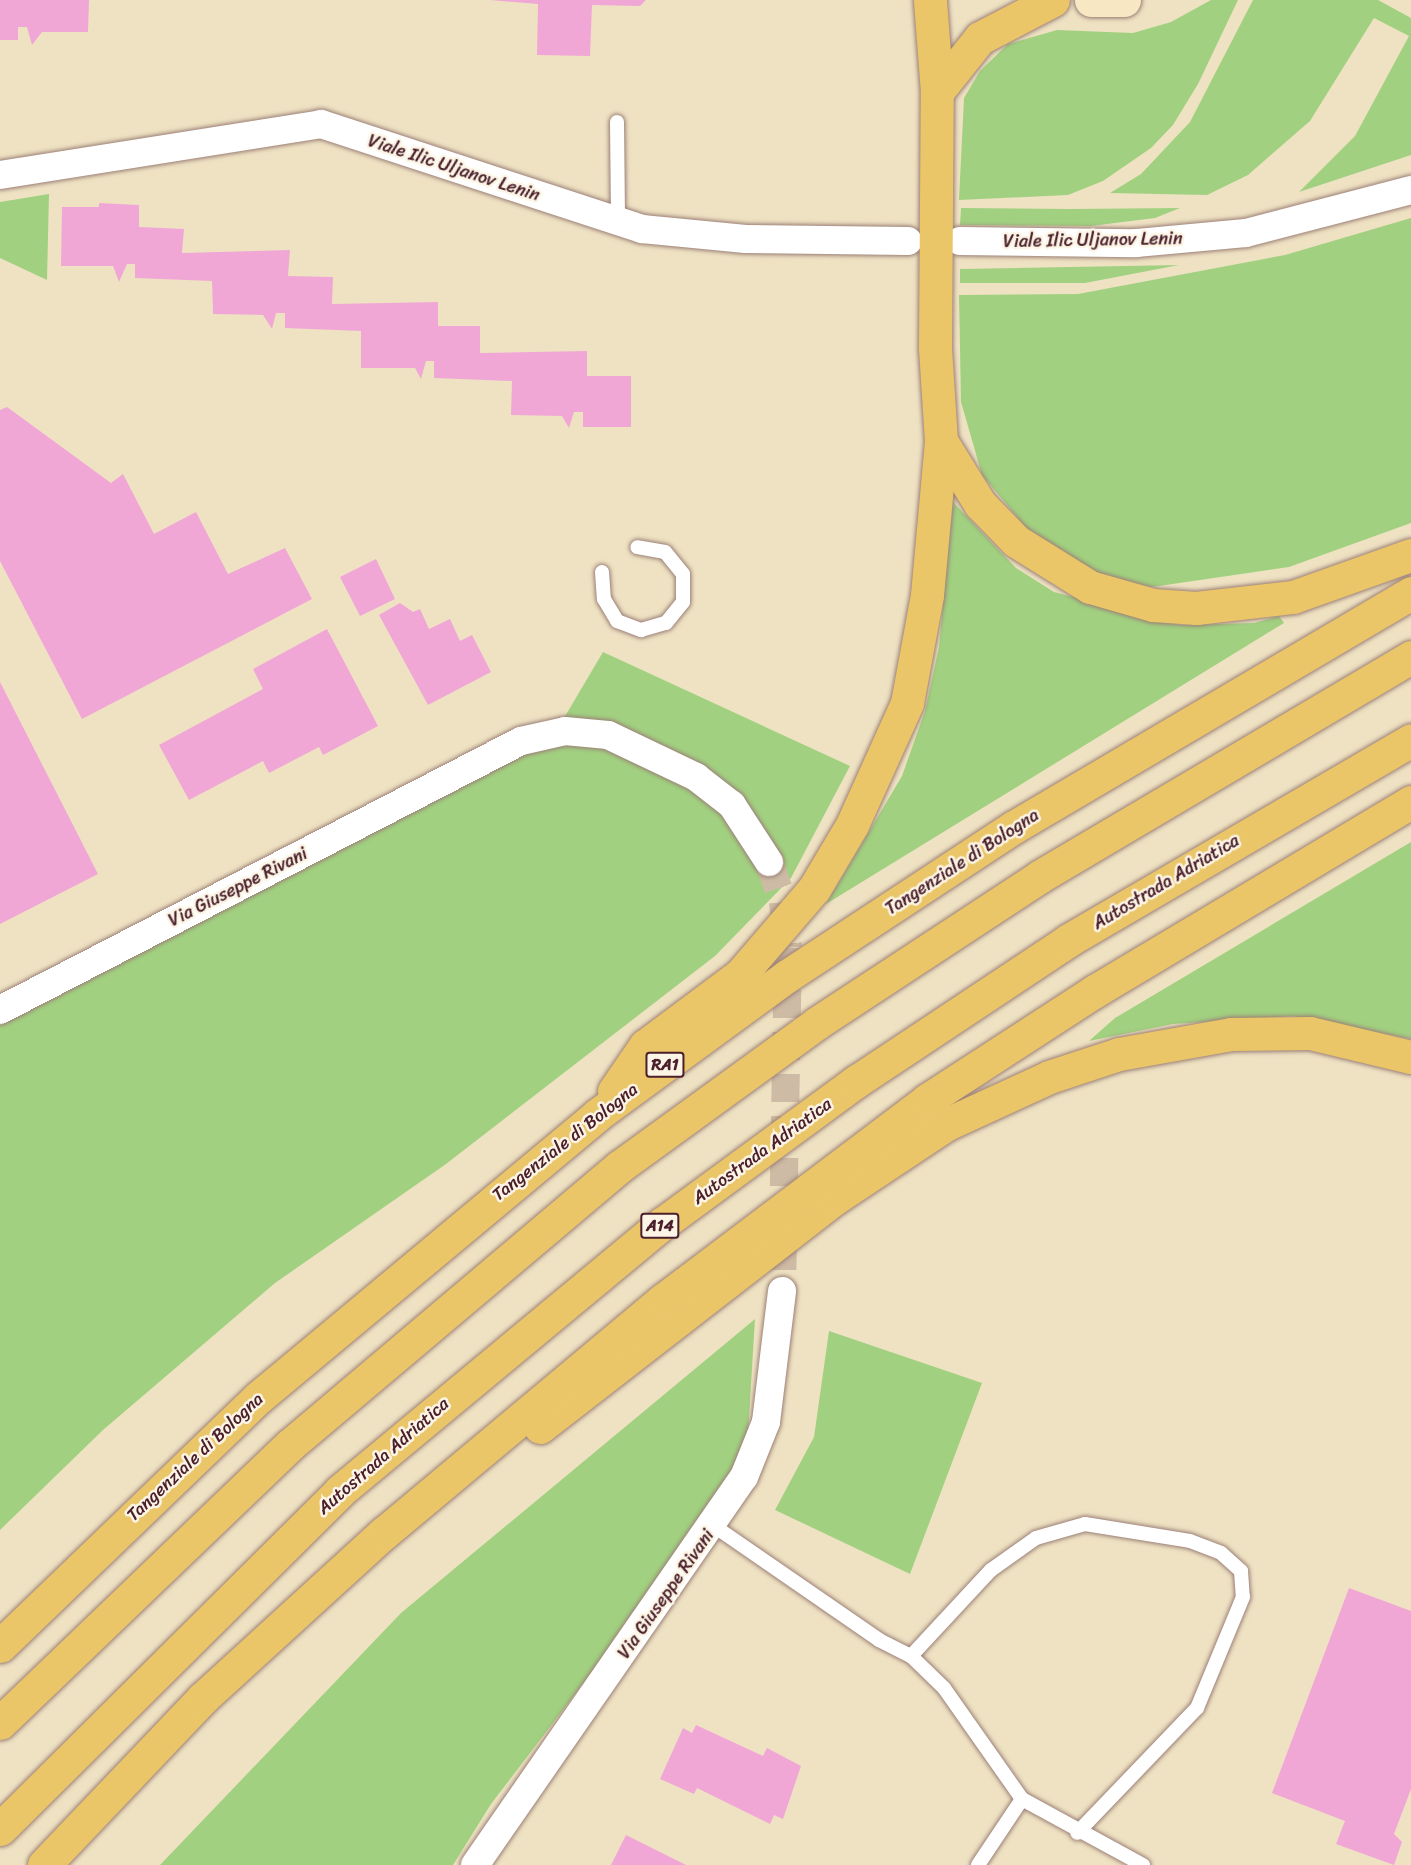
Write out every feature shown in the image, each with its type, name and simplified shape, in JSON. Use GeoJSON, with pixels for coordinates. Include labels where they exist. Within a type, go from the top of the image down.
{"type":"FeatureCollection","features":[{"type":"Feature","properties":{"kind":"highway"},"geometry":{"type":"LineString","coordinates":[[597,1115],[645,1046],[740,975],[781,932],[852,825],[907,703],[919,652],[941,441],[935,348],[937,92],[930,0]]}},
{"type":"Feature","properties":{"kind":"highway"},"geometry":{"type":"LineString","coordinates":[[937,92],[980,38],[1053,0]]}},
{"type":"Feature","properties":{"kind":"highway"},"geometry":{"type":"LineString","coordinates":[[941,441],[980,504],[1016,541],[1090,587],[1153,605],[1196,608],[1293,597],[1411,555]]}},
{"type":"Feature","properties":{"kind":"highway","name":"Tangenziale di Bologna"},"geometry":{"type":"LineString","coordinates":[[0,1646],[260,1397],[597,1115],[788,976],[1014,827],[1411,593]]}},
{"type":"Feature","properties":{"kind":"highway"},"geometry":{"type":"LineString","coordinates":[[0,1723],[290,1445],[619,1167],[817,1023],[1039,877],[1411,657]]}},
{"type":"Feature","properties":{"kind":"highway","name":"Autostrada Adriatica"},"geometry":{"type":"LineString","coordinates":[[0,1829],[340,1491],[663,1224],[857,1081],[1070,940],[1411,740]]}},
{"type":"Feature","properties":{"kind":"highway"},"geometry":{"type":"LineString","coordinates":[[44,1865],[203,1698],[426,1497],[663,1300],[927,1100],[1095,991],[1411,802]]}},
{"type":"Feature","properties":{"kind":"highway"},"geometry":{"type":"LineString","coordinates":[[426,1497],[486,1467],[837,1197],[947,1124],[1049,1077],[1173,1042],[1242,1033],[1310,1033],[1411,1058]]}},
{"type":"Feature","properties":{"kind":"main road"},"geometry":{"type":"LineString","coordinates":[[1091,0],[1124,0]]}},
{"type":"Feature","properties":{"kind":"street","name":"Viale Ilic Uljanov Lenin"},"geometry":{"type":"LineString","coordinates":[[0,174],[321,124],[618,223],[687,236],[908,241]]}},
{"type":"Feature","properties":{"kind":"street","name":"Viale Ilic Uljanov Lenin"},"geometry":{"type":"LineString","coordinates":[[960,241],[1137,243],[1246,233],[1315,219],[1408,188]]}},
{"type":"Feature","properties":{"kind":"street","name":"Via Giuseppe Rivani"},"geometry":{"type":"LineString","coordinates":[[0,1010],[477,764],[561,750],[600,752],[690,789],[768,859]]}},
{"type":"Feature","properties":{"kind":"street","name":"Via Giuseppe Rivani"},"geometry":{"type":"LineString","coordinates":[[475,1865],[714,1526],[744,1477],[766,1422],[782,1291]]}},
{"type":"Feature","properties":{"kind":"lane"},"geometry":{"type":"LineString","coordinates":[[617,122],[618,223]]}},
{"type":"Feature","properties":{"kind":"lane"},"geometry":{"type":"LineString","coordinates":[[602,572],[604,599],[617,621],[641,630],[666,623],[683,602],[683,574],[665,552],[637,548]]}},
{"type":"Feature","properties":{"kind":"lane"},"geometry":{"type":"LineString","coordinates":[[911,1656],[991,1570],[1036,1538],[1085,1524],[1190,1541],[1221,1553],[1241,1571],[1243,1597],[1197,1708],[1077,1833]]}},
{"type":"Feature","properties":{"kind":"lane"},"geometry":{"type":"LineString","coordinates":[[714,1526],[911,1656],[944,1688],[1022,1799],[1077,1833],[1143,1865]]}},
{"type":"Feature","properties":{"kind":"lane"},"geometry":{"type":"LineString","coordinates":[[978,1865],[1022,1799]]}},
{"type":"Feature","properties":{"kind":"green space"},"geometry":{"type":"Polygon","coordinates":[[[1211,0],[1238,0],[1198,84],[1173,125],[1151,148],[1103,181],[1068,195],[959,200],[964,98],[980,71],[1008,44],[1057,30],[1133,33],[1171,22],[1211,0]]]}},
{"type":"Feature","properties":{"kind":"green space"},"geometry":{"type":"Polygon","coordinates":[[[1253,0],[1378,0],[1411,18],[1411,155],[1299,192],[1355,136],[1409,36],[1374,18],[1310,121],[1248,175],[1207,195],[1110,193],[1141,174],[1190,122],[1253,0]]]}},
{"type":"Feature","properties":{"kind":"green space"},"geometry":{"type":"Polygon","coordinates":[[[49,194],[47,280],[0,258],[0,202],[49,194]]]}},
{"type":"Feature","properties":{"kind":"green space"},"geometry":{"type":"Polygon","coordinates":[[[961,208],[1180,208],[1155,218],[1091,226],[960,225],[961,208]]]}},
{"type":"Feature","properties":{"kind":"green space"},"geometry":{"type":"Polygon","coordinates":[[[1411,218],[1411,523],[1289,567],[1152,587],[1106,578],[1033,536],[982,475],[961,402],[959,295],[1078,294],[1285,255],[1411,218]]]}},
{"type":"Feature","properties":{"kind":"green space"},"geometry":{"type":"Polygon","coordinates":[[[1179,265],[1085,283],[960,283],[960,269],[1179,265]]]}},
{"type":"Feature","properties":{"kind":"green space"},"geometry":{"type":"Polygon","coordinates":[[[953,502],[1016,568],[1054,592],[1180,625],[1254,623],[1279,616],[1284,623],[826,904],[902,776],[925,711],[939,647],[953,502]]]}},
{"type":"Feature","properties":{"kind":"green space"},"geometry":{"type":"Polygon","coordinates":[[[603,652],[850,766],[791,878],[715,956],[446,1164],[275,1283],[103,1430],[0,1530],[0,1023],[551,740],[603,652]]]}},
{"type":"Feature","properties":{"kind":"green space"},"geometry":{"type":"Polygon","coordinates":[[[1411,842],[1411,1039],[1293,1016],[1173,1024],[1089,1041],[1115,1018],[1411,842]]]}},
{"type":"Feature","properties":{"kind":"green space"},"geometry":{"type":"Polygon","coordinates":[[[755,1319],[748,1434],[722,1492],[686,1549],[491,1804],[453,1865],[160,1865],[401,1613],[755,1319]]]}},
{"type":"Feature","properties":{"kind":"green space"},"geometry":{"type":"Polygon","coordinates":[[[829,1331],[982,1383],[910,1574],[775,1510],[814,1437],[829,1331]]]}},
{"type":"Feature","properties":{"kind":"building"},"geometry":{"type":"Polygon","coordinates":[[[0,0],[89,0],[88,32],[42,32],[32,45],[27,27],[18,27],[18,40],[0,40],[0,0]]]}},
{"type":"Feature","properties":{"kind":"building"},"geometry":{"type":"Polygon","coordinates":[[[490,0],[646,0],[640,6],[592,5],[590,56],[537,55],[538,4],[490,0]]]}},
{"type":"Feature","properties":{"kind":"building"},"geometry":{"type":"Polygon","coordinates":[[[99,203],[139,205],[139,227],[184,229],[182,253],[290,250],[288,276],[333,277],[332,304],[438,302],[438,326],[480,326],[480,353],[587,351],[587,376],[631,376],[631,427],[583,427],[583,412],[574,412],[569,428],[562,416],[511,415],[512,381],[434,378],[434,361],[426,361],[421,379],[415,368],[361,368],[361,331],[285,328],[285,313],[276,313],[272,329],[263,315],[213,314],[212,281],[135,278],[135,264],[127,264],[119,282],[113,266],[61,266],[62,207],[99,207],[99,203]]]}},
{"type":"Feature","properties":{"kind":"building"},"geometry":{"type":"Polygon","coordinates":[[[7,407],[111,483],[123,474],[154,534],[196,512],[228,574],[285,548],[312,599],[82,719],[0,561],[0,410],[7,407]]]}},
{"type":"Feature","properties":{"kind":"building"},"geometry":{"type":"Polygon","coordinates":[[[376,559],[395,599],[360,616],[340,577],[376,559]]]}},
{"type":"Feature","properties":{"kind":"building"},"geometry":{"type":"Polygon","coordinates":[[[400,603],[413,612],[420,609],[429,629],[450,619],[460,641],[472,635],[491,672],[428,705],[379,615],[400,603]]]}},
{"type":"Feature","properties":{"kind":"building"},"geometry":{"type":"Polygon","coordinates":[[[327,629],[378,726],[323,755],[319,747],[269,773],[263,761],[189,800],[159,745],[263,689],[253,669],[327,629]]]}},
{"type":"Feature","properties":{"kind":"building"},"geometry":{"type":"Polygon","coordinates":[[[0,682],[98,874],[0,924],[0,682]]]}},
{"type":"Feature","properties":{"kind":"building"},"geometry":{"type":"Polygon","coordinates":[[[1349,1588],[1411,1611],[1411,1789],[1394,1834],[1402,1842],[1394,1865],[1336,1844],[1345,1821],[1272,1793],[1349,1588]]]}},
{"type":"Feature","properties":{"kind":"building"},"geometry":{"type":"Polygon","coordinates":[[[696,1725],[763,1756],[767,1748],[801,1766],[783,1819],[774,1815],[770,1824],[697,1788],[694,1794],[660,1779],[683,1728],[692,1733],[696,1725]]]}},
{"type":"Feature","properties":{"kind":"building"},"geometry":{"type":"Polygon","coordinates":[[[626,1835],[686,1865],[611,1865],[626,1835]]]}},
{"type":"Feature","properties":{"kind":"tunnel"},"geometry":{"type":"LineString","coordinates":[[769,862],[783,902],[788,948],[782,1291]]}}]}
